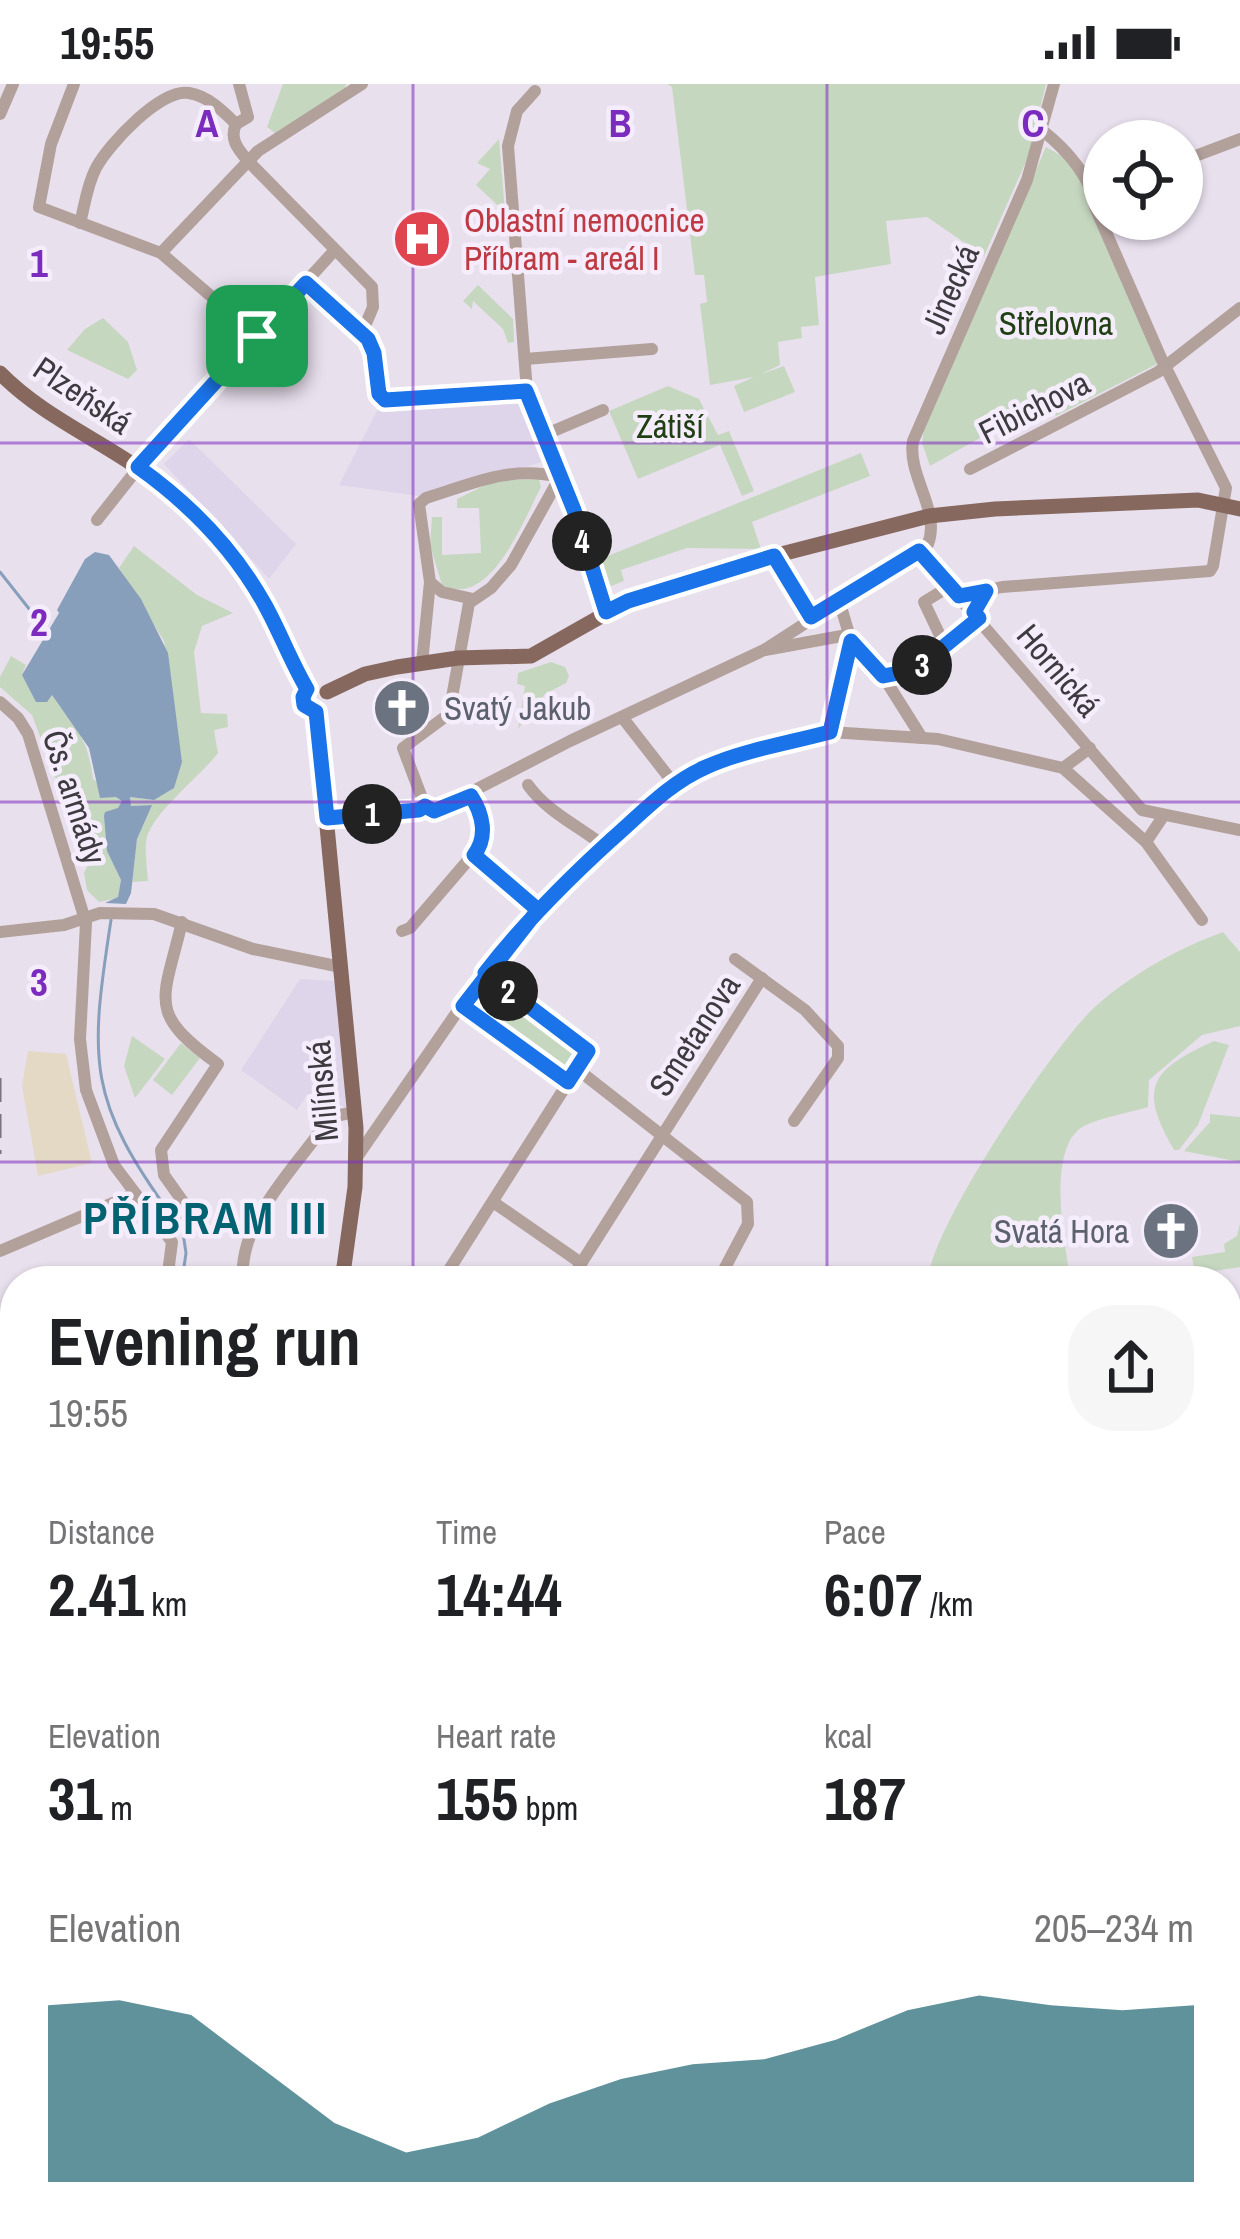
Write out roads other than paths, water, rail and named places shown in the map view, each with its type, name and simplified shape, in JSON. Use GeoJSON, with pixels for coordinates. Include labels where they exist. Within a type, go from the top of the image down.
{"type":"FeatureCollection","features":[{"type":"Feature","properties":{"kind":"main road","name":"Plzeňská"},"geometry":{"type":"LineString","coordinates":[[0,373],[20,392],[138,467],[190,509],[227,548],[265,606],[307,689]]}},
{"type":"Feature","properties":{"kind":"main road"},"geometry":{"type":"LineString","coordinates":[[327,692],[365,674],[459,654],[531,656],[617,606],[774,556],[929,516],[994,508],[1198,500],[1232,506]]}},
{"type":"Feature","properties":{"kind":"main road"},"geometry":{"type":"LineString","coordinates":[[318,686],[327,692],[327,705],[316,712],[303,701],[307,689],[318,686]]}},
{"type":"Feature","properties":{"kind":"main road","name":"Milínská"},"geometry":{"type":"LineString","coordinates":[[316,712],[355,1112],[357,1157],[344,1266]]}},
{"type":"Feature","properties":{"kind":"street"},"geometry":{"type":"LineString","coordinates":[[0,114],[13,84]]}},
{"type":"Feature","properties":{"kind":"street"},"geometry":{"type":"LineString","coordinates":[[74,84],[51,144],[38,203],[41,210],[161,253],[257,336]]}},
{"type":"Feature","properties":{"kind":"street"},"geometry":{"type":"LineString","coordinates":[[239,84],[242,120],[233,137],[248,161],[372,287],[374,296],[362,333]]}},
{"type":"Feature","properties":{"kind":"street"},"geometry":{"type":"LineString","coordinates":[[161,253],[248,161],[362,84]]}},
{"type":"Feature","properties":{"kind":"street","name":"Jinecká"},"geometry":{"type":"LineString","coordinates":[[929,516],[911,453],[918,428],[1027,180],[1054,84]]}},
{"type":"Feature","properties":{"kind":"street"},"geometry":{"type":"LineString","coordinates":[[535,91],[517,111],[508,146],[526,391],[617,606]]}},
{"type":"Feature","properties":{"kind":"street"},"geometry":{"type":"LineString","coordinates":[[80,223],[88,187],[104,156],[165,96],[194,93],[242,120]]}},
{"type":"Feature","properties":{"kind":"street"},"geometry":{"type":"LineString","coordinates":[[1043,131],[1083,172]]}},
{"type":"Feature","properties":{"kind":"street"},"geometry":{"type":"LineString","coordinates":[[1203,153],[1240,139]]}},
{"type":"Feature","properties":{"kind":"street"},"geometry":{"type":"LineString","coordinates":[[945,646],[924,602],[955,591],[1210,571],[1232,506],[1110,240]]}},
{"type":"Feature","properties":{"kind":"street"},"geometry":{"type":"LineString","coordinates":[[97,520],[138,467],[338,254]]}},
{"type":"Feature","properties":{"kind":"street"},"geometry":{"type":"LineString","coordinates":[[306,283],[372,345],[382,398],[526,391]]}},
{"type":"Feature","properties":{"kind":"street","name":"Fibichova"},"geometry":{"type":"LineString","coordinates":[[970,469],[1166,367],[1240,308]]}},
{"type":"Feature","properties":{"kind":"street"},"geometry":{"type":"LineString","coordinates":[[525,359],[652,349]]}},
{"type":"Feature","properties":{"kind":"street"},"geometry":{"type":"LineString","coordinates":[[544,435],[603,410]]}},
{"type":"Feature","properties":{"kind":"street"},"geometry":{"type":"LineString","coordinates":[[422,662],[430,582],[418,508],[422,501],[498,474],[560,477]]}},
{"type":"Feature","properties":{"kind":"street"},"geometry":{"type":"LineString","coordinates":[[560,477],[511,566],[467,608],[451,711],[440,723],[406,742],[403,756],[425,806],[436,811],[523,777],[764,650],[919,551],[931,541],[929,516]]}},
{"type":"Feature","properties":{"kind":"street","name":"Hornická"},"geometry":{"type":"LineString","coordinates":[[919,551],[1142,810],[1164,815]]}},
{"type":"Feature","properties":{"kind":"street"},"geometry":{"type":"LineString","coordinates":[[774,556],[811,617]]}},
{"type":"Feature","properties":{"kind":"street"},"geometry":{"type":"LineString","coordinates":[[430,582],[451,595],[473,599]]}},
{"type":"Feature","properties":{"kind":"street"},"geometry":{"type":"LineString","coordinates":[[883,676],[915,670],[945,646],[976,615],[986,591]]}},
{"type":"Feature","properties":{"kind":"street"},"geometry":{"type":"LineString","coordinates":[[830,732],[849,638],[839,600]]}},
{"type":"Feature","properties":{"kind":"street"},"geometry":{"type":"LineString","coordinates":[[764,650],[849,638]]}},
{"type":"Feature","properties":{"kind":"street"},"geometry":{"type":"LineString","coordinates":[[849,638],[883,676],[922,738]]}},
{"type":"Feature","properties":{"kind":"street","name":"Čs. armády"},"geometry":{"type":"LineString","coordinates":[[0,702],[28,734],[85,918],[80,1039],[86,1090],[102,1140],[134,1194],[167,1234]]}},
{"type":"Feature","properties":{"kind":"street"},"geometry":{"type":"LineString","coordinates":[[624,720],[675,785]]}},
{"type":"Feature","properties":{"kind":"street"},"geometry":{"type":"LineString","coordinates":[[357,1157],[485,973],[538,910],[675,785],[719,762],[830,732],[922,738],[1064,768],[1146,842],[1202,920]]}},
{"type":"Feature","properties":{"kind":"street"},"geometry":{"type":"LineString","coordinates":[[1064,768],[1090,748]]}},
{"type":"Feature","properties":{"kind":"street"},"geometry":{"type":"LineString","coordinates":[[523,777],[547,808],[604,846]]}},
{"type":"Feature","properties":{"kind":"street"},"geometry":{"type":"LineString","coordinates":[[402,931],[410,928],[478,850],[481,815],[472,797]]}},
{"type":"Feature","properties":{"kind":"street"},"geometry":{"type":"LineString","coordinates":[[327,818],[425,806]]}},
{"type":"Feature","properties":{"kind":"street"},"geometry":{"type":"LineString","coordinates":[[1146,842],[1164,815],[1240,830]]}},
{"type":"Feature","properties":{"kind":"street"},"geometry":{"type":"LineString","coordinates":[[478,850],[538,910]]}},
{"type":"Feature","properties":{"kind":"street"},"geometry":{"type":"LineString","coordinates":[[0,932],[64,925],[104,913],[154,914],[253,950],[341,967]]}},
{"type":"Feature","properties":{"kind":"street"},"geometry":{"type":"LineString","coordinates":[[170,1266],[172,1251],[167,1234],[191,1213],[164,1174],[161,1150],[218,1064],[182,1038],[169,1021],[166,994],[182,922]]}},
{"type":"Feature","properties":{"kind":"street"},"geometry":{"type":"LineString","coordinates":[[735,959],[762,978]]}},
{"type":"Feature","properties":{"kind":"street"},"geometry":{"type":"LineString","coordinates":[[452,1266],[588,1051],[485,973]]}},
{"type":"Feature","properties":{"kind":"street","name":"Smetanova"},"geometry":{"type":"LineString","coordinates":[[579,1266],[762,978],[805,1010],[840,1053],[794,1120]]}},
{"type":"Feature","properties":{"kind":"street"},"geometry":{"type":"LineString","coordinates":[[463,1006],[568,1082]]}},
{"type":"Feature","properties":{"kind":"street"},"geometry":{"type":"LineString","coordinates":[[577,1069],[747,1202],[748,1224],[726,1266]]}},
{"type":"Feature","properties":{"kind":"street"},"geometry":{"type":"LineString","coordinates":[[244,1266],[254,1224],[324,1126],[335,1116],[355,1112]]}},
{"type":"Feature","properties":{"kind":"street"},"geometry":{"type":"LineString","coordinates":[[0,1251],[134,1194]]}},
{"type":"Feature","properties":{"kind":"street"},"geometry":{"type":"LineString","coordinates":[[493,1202],[581,1263]]}},
{"type":"Feature","properties":{"kind":"water"},"geometry":{"type":"Polygon","coordinates":[[[95,552],[109,555],[141,599],[168,653],[182,762],[174,788],[154,800],[130,797],[131,806],[152,805],[137,839],[126,904],[105,903],[118,897],[121,880],[107,851],[104,816],[122,801],[100,798],[89,748],[52,695],[47,702],[36,702],[22,675],[85,559],[95,552]]]}},
{"type":"Feature","properties":{"kind":"waterway"},"geometry":{"type":"LineString","coordinates":[[0,572],[30,610]]}},
{"type":"Feature","properties":{"kind":"waterway"},"geometry":{"type":"LineString","coordinates":[[111,920],[99,1010],[102,1078],[124,1142],[174,1219]]}},
{"type":"Feature","properties":{"kind":"waterway"},"geometry":{"type":"LineString","coordinates":[[183,1233],[184,1266]]}},
{"type":"Feature","properties":{"kind":"railway"},"geometry":{"type":"LineString","coordinates":[[0,1078],[0,1154]]}},
{"type":"Feature","properties":{"kind":"place","name":"Oblastní nemocnice Příbram - areál I"},"geometry":{"type":"Point","coordinates":[422,239]}},
{"type":"Feature","properties":{"kind":"place","name":"Svatý Jakub"},"geometry":{"type":"Point","coordinates":[402,708]}},
{"type":"Feature","properties":{"kind":"place","name":"Svatá Hora"},"geometry":{"type":"Point","coordinates":[1171,1231]}},
{"type":"Feature","properties":{"kind":"district","name":"PŘÍBRAM III"},"geometry":{"type":"Point","coordinates":[206,1217]}},
{"type":"Feature","properties":{"kind":"park label","name":"Střelovna"},"geometry":{"type":"Point","coordinates":[1056,323]}},
{"type":"Feature","properties":{"kind":"park label","name":"Zátiší"},"geometry":{"type":"Point","coordinates":[670,426]}}]}
